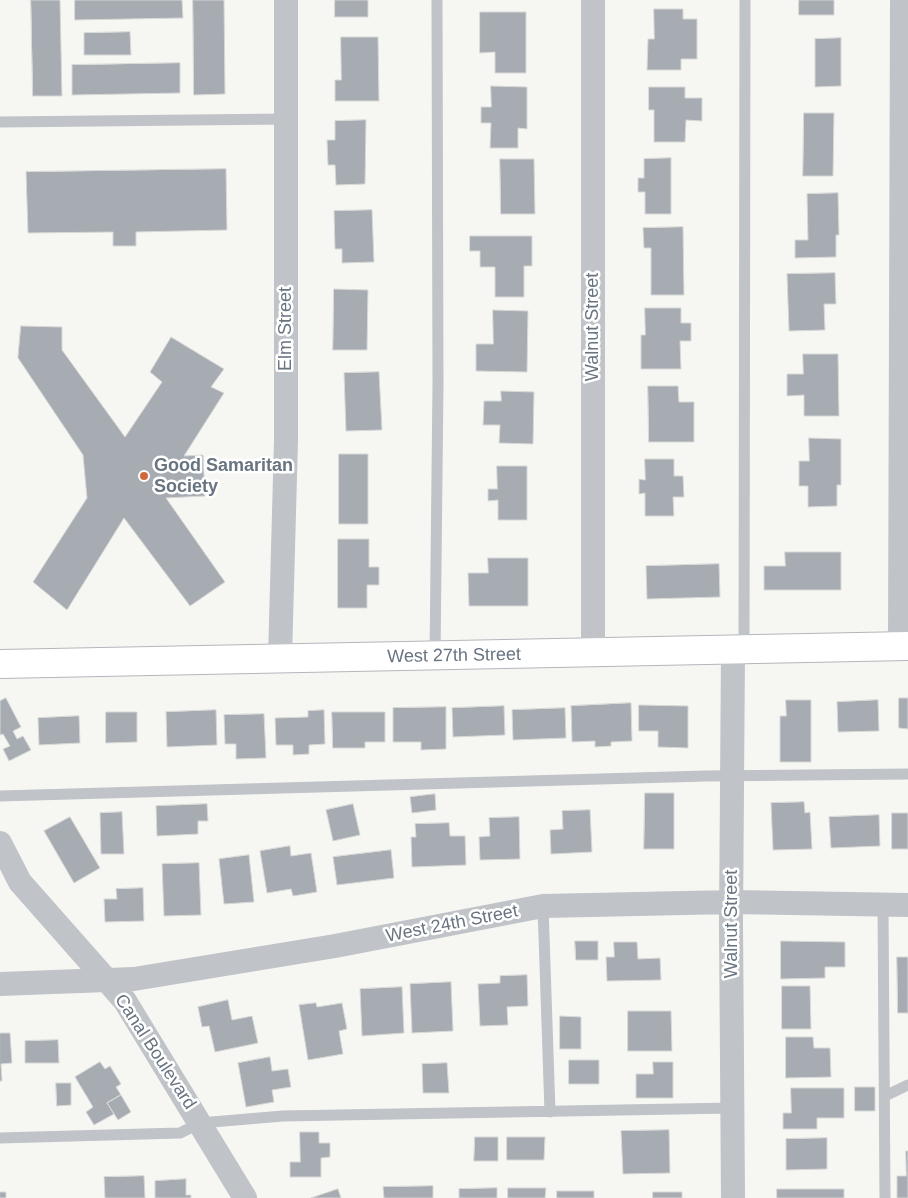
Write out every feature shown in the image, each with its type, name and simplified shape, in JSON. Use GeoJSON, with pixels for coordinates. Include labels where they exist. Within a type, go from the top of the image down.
{"type":"FeatureCollection","features":[{"type":"Feature","properties":{"kind":"main road","name":"West 27th Street"},"geometry":{"type":"LineString","coordinates":[[0,664],[593,654],[904,646]]}},
{"type":"Feature","properties":{"kind":"street","name":"Elm Street"},"geometry":{"type":"LineString","coordinates":[[280,658],[286,440],[286,0]]}},
{"type":"Feature","properties":{"kind":"street","name":"Walnut Street"},"geometry":{"type":"LineString","coordinates":[[593,0],[593,654]]}},
{"type":"Feature","properties":{"kind":"street"},"geometry":{"type":"LineString","coordinates":[[902,0],[904,646]]}},
{"type":"Feature","properties":{"kind":"street","name":"Walnut Street"},"geometry":{"type":"LineString","coordinates":[[733,1198],[732,775],[738,651]]}},
{"type":"Feature","properties":{"kind":"street","name":"Canal Boulevard"},"geometry":{"type":"LineString","coordinates":[[0,843],[20,882],[124,1001],[245,1198]]}},
{"type":"Feature","properties":{"kind":"street","name":"West 24th Street"},"geometry":{"type":"LineString","coordinates":[[0,984],[107,981],[335,946],[543,906],[732,902],[908,904]]}},
{"type":"Feature","properties":{"kind":"lane"},"geometry":{"type":"LineString","coordinates":[[435,656],[438,384],[438,0]]}},
{"type":"Feature","properties":{"kind":"lane"},"geometry":{"type":"LineString","coordinates":[[738,651],[745,0]]}},
{"type":"Feature","properties":{"kind":"lane"},"geometry":{"type":"LineString","coordinates":[[0,122],[286,119]]}},
{"type":"Feature","properties":{"kind":"lane"},"geometry":{"type":"LineString","coordinates":[[0,796],[732,775],[908,774]]}},
{"type":"Feature","properties":{"kind":"lane"},"geometry":{"type":"LineString","coordinates":[[884,904],[885,1198]]}},
{"type":"Feature","properties":{"kind":"lane"},"geometry":{"type":"LineString","coordinates":[[543,906],[550,1112]]}},
{"type":"Feature","properties":{"kind":"lane"},"geometry":{"type":"LineString","coordinates":[[885,1096],[908,1085]]}},
{"type":"Feature","properties":{"kind":"lane"},"geometry":{"type":"LineString","coordinates":[[0,1138],[180,1133],[200,1122],[282,1116],[733,1108]]}},
{"type":"Feature","properties":{"kind":"building"},"geometry":{"type":"Polygon","coordinates":[[[31,0],[60,0],[62,96],[33,96],[31,0]]]}},
{"type":"Feature","properties":{"kind":"building"},"geometry":{"type":"Polygon","coordinates":[[[75,0],[182,0],[183,18],[75,20],[75,0]]]}},
{"type":"Feature","properties":{"kind":"building"},"geometry":{"type":"Polygon","coordinates":[[[193,0],[224,0],[225,94],[194,95],[193,0]]]}},
{"type":"Feature","properties":{"kind":"building"},"geometry":{"type":"Polygon","coordinates":[[[335,0],[368,0],[368,17],[335,17],[335,0]]]}},
{"type":"Feature","properties":{"kind":"building"},"geometry":{"type":"Polygon","coordinates":[[[799,0],[834,0],[834,15],[799,15],[799,0]]]}},
{"type":"Feature","properties":{"kind":"building"},"geometry":{"type":"Polygon","coordinates":[[[654,9],[683,9],[683,19],[697,19],[697,59],[681,59],[681,70],[647,70],[648,39],[654,39],[654,9]]]}},
{"type":"Feature","properties":{"kind":"building"},"geometry":{"type":"Polygon","coordinates":[[[480,12],[526,12],[526,73],[495,73],[495,52],[480,53],[480,12]]]}},
{"type":"Feature","properties":{"kind":"building"},"geometry":{"type":"Polygon","coordinates":[[[130,32],[131,55],[84,55],[84,33],[130,32]]]}},
{"type":"Feature","properties":{"kind":"building"},"geometry":{"type":"Polygon","coordinates":[[[341,37],[378,37],[379,101],[335,101],[335,80],[341,80],[341,37]]]}},
{"type":"Feature","properties":{"kind":"building"},"geometry":{"type":"Polygon","coordinates":[[[841,38],[841,86],[815,87],[815,39],[841,38]]]}},
{"type":"Feature","properties":{"kind":"building"},"geometry":{"type":"Polygon","coordinates":[[[180,63],[180,93],[72,95],[72,65],[180,63]]]}},
{"type":"Feature","properties":{"kind":"building"},"geometry":{"type":"Polygon","coordinates":[[[491,86],[527,87],[527,129],[518,128],[518,148],[490,148],[491,123],[481,123],[481,107],[491,107],[491,86]]]}},
{"type":"Feature","properties":{"kind":"building"},"geometry":{"type":"Polygon","coordinates":[[[649,87],[685,87],[685,98],[702,98],[702,121],[686,120],[685,142],[654,142],[654,110],[649,110],[649,87]]]}},
{"type":"Feature","properties":{"kind":"building"},"geometry":{"type":"Polygon","coordinates":[[[804,113],[834,113],[833,176],[803,176],[804,113]]]}},
{"type":"Feature","properties":{"kind":"building"},"geometry":{"type":"Polygon","coordinates":[[[366,120],[365,184],[336,185],[335,165],[328,165],[327,140],[335,140],[335,121],[366,120]]]}},
{"type":"Feature","properties":{"kind":"building"},"geometry":{"type":"Polygon","coordinates":[[[671,158],[671,214],[645,214],[645,192],[638,192],[638,178],[644,178],[644,159],[671,158]]]}},
{"type":"Feature","properties":{"kind":"building"},"geometry":{"type":"Polygon","coordinates":[[[500,159],[534,159],[535,214],[501,214],[500,159]]]}},
{"type":"Feature","properties":{"kind":"building"},"geometry":{"type":"Polygon","coordinates":[[[226,169],[227,230],[136,232],[136,246],[113,246],[113,232],[28,233],[26,172],[226,169]]]}},
{"type":"Feature","properties":{"kind":"building"},"geometry":{"type":"Polygon","coordinates":[[[838,193],[839,235],[836,235],[836,257],[795,258],[795,240],[808,240],[807,194],[838,193]]]}},
{"type":"Feature","properties":{"kind":"building"},"geometry":{"type":"Polygon","coordinates":[[[372,210],[374,262],[342,263],[342,249],[335,249],[334,211],[372,210]]]}},
{"type":"Feature","properties":{"kind":"building"},"geometry":{"type":"Polygon","coordinates":[[[683,227],[684,295],[651,295],[651,248],[644,248],[643,228],[683,227]]]}},
{"type":"Feature","properties":{"kind":"building"},"geometry":{"type":"Polygon","coordinates":[[[470,236],[532,236],[532,266],[524,266],[524,297],[495,297],[495,267],[480,267],[480,251],[470,251],[470,236]]]}},
{"type":"Feature","properties":{"kind":"building"},"geometry":{"type":"Polygon","coordinates":[[[835,273],[836,304],[824,304],[825,330],[789,331],[787,274],[835,273]]]}},
{"type":"Feature","properties":{"kind":"building"},"geometry":{"type":"Polygon","coordinates":[[[334,289],[368,290],[367,350],[333,350],[334,289]]]}},
{"type":"Feature","properties":{"kind":"building"},"geometry":{"type":"Polygon","coordinates":[[[645,308],[681,308],[681,323],[691,323],[691,341],[680,341],[681,369],[641,369],[641,335],[645,335],[645,308]]]}},
{"type":"Feature","properties":{"kind":"building"},"geometry":{"type":"Polygon","coordinates":[[[493,310],[528,311],[527,372],[476,371],[476,344],[493,344],[493,310]]]}},
{"type":"Feature","properties":{"kind":"building","name":"Good Samaritan Society"},"geometry":{"type":"Polygon","coordinates":[[[21,326],[62,327],[62,350],[125,437],[162,382],[150,372],[171,337],[224,369],[211,387],[224,393],[184,456],[203,455],[205,496],[166,498],[225,582],[190,606],[124,518],[67,610],[33,582],[87,498],[83,455],[18,358],[21,326]]]}},
{"type":"Feature","properties":{"kind":"building"},"geometry":{"type":"Polygon","coordinates":[[[803,354],[838,354],[839,416],[804,416],[804,395],[787,396],[787,374],[803,374],[803,354]]]}},
{"type":"Feature","properties":{"kind":"building"},"geometry":{"type":"Polygon","coordinates":[[[379,372],[382,430],[346,431],[344,373],[379,372]]]}},
{"type":"Feature","properties":{"kind":"building"},"geometry":{"type":"Polygon","coordinates":[[[648,386],[678,386],[679,402],[694,402],[694,442],[649,442],[648,386]]]}},
{"type":"Feature","properties":{"kind":"building"},"geometry":{"type":"Polygon","coordinates":[[[501,391],[534,392],[533,444],[499,443],[500,425],[483,425],[484,401],[501,401],[501,391]]]}},
{"type":"Feature","properties":{"kind":"building"},"geometry":{"type":"Polygon","coordinates":[[[809,438],[841,439],[841,485],[837,485],[837,506],[808,507],[808,486],[799,486],[799,461],[809,461],[809,438]]]}},
{"type":"Feature","properties":{"kind":"building"},"geometry":{"type":"Polygon","coordinates":[[[339,454],[368,454],[368,524],[339,524],[339,454]]]}},
{"type":"Feature","properties":{"kind":"building"},"geometry":{"type":"Polygon","coordinates":[[[645,459],[674,459],[674,476],[683,476],[684,497],[673,497],[674,516],[645,516],[645,493],[639,494],[639,479],[645,480],[645,459]]]}},
{"type":"Feature","properties":{"kind":"building"},"geometry":{"type":"Polygon","coordinates":[[[497,466],[527,466],[527,520],[498,520],[498,500],[488,501],[488,489],[497,489],[497,466]]]}},
{"type":"Feature","properties":{"kind":"building"},"geometry":{"type":"Polygon","coordinates":[[[338,539],[369,539],[369,567],[379,567],[379,585],[367,585],[367,608],[338,608],[338,539]]]}},
{"type":"Feature","properties":{"kind":"building"},"geometry":{"type":"Polygon","coordinates":[[[785,552],[841,552],[841,590],[764,590],[764,566],[785,566],[785,552]]]}},
{"type":"Feature","properties":{"kind":"building"},"geometry":{"type":"Polygon","coordinates":[[[488,558],[528,558],[528,606],[469,606],[468,573],[488,573],[488,558]]]}},
{"type":"Feature","properties":{"kind":"building"},"geometry":{"type":"Polygon","coordinates":[[[719,564],[720,597],[647,599],[646,566],[719,564]]]}},
{"type":"Feature","properties":{"kind":"building"},"geometry":{"type":"Polygon","coordinates":[[[6,698],[21,727],[13,731],[17,739],[23,736],[31,750],[9,761],[3,749],[10,746],[3,734],[0,735],[0,701],[6,698]]]}},
{"type":"Feature","properties":{"kind":"building"},"geometry":{"type":"Polygon","coordinates":[[[899,698],[908,698],[908,729],[899,728],[899,698]]]}},
{"type":"Feature","properties":{"kind":"building"},"geometry":{"type":"Polygon","coordinates":[[[786,700],[811,700],[811,762],[780,762],[780,716],[786,716],[786,700]]]}},
{"type":"Feature","properties":{"kind":"building"},"geometry":{"type":"Polygon","coordinates":[[[878,700],[879,731],[838,732],[837,702],[878,700]]]}},
{"type":"Feature","properties":{"kind":"building"},"geometry":{"type":"Polygon","coordinates":[[[631,703],[632,741],[611,742],[611,746],[595,747],[595,741],[572,742],[571,706],[631,703]]]}},
{"type":"Feature","properties":{"kind":"building"},"geometry":{"type":"Polygon","coordinates":[[[639,705],[688,706],[688,748],[658,747],[658,731],[639,731],[639,705]]]}},
{"type":"Feature","properties":{"kind":"building"},"geometry":{"type":"Polygon","coordinates":[[[504,706],[505,735],[453,737],[452,708],[504,706]]]}},
{"type":"Feature","properties":{"kind":"building"},"geometry":{"type":"Polygon","coordinates":[[[446,707],[446,749],[421,750],[421,742],[393,742],[393,708],[446,707]]]}},
{"type":"Feature","properties":{"kind":"building"},"geometry":{"type":"Polygon","coordinates":[[[565,708],[566,738],[513,740],[512,710],[565,708]]]}},
{"type":"Feature","properties":{"kind":"building"},"geometry":{"type":"Polygon","coordinates":[[[216,710],[217,745],[167,747],[166,712],[216,710]]]}},
{"type":"Feature","properties":{"kind":"building"},"geometry":{"type":"Polygon","coordinates":[[[324,710],[325,744],[309,745],[309,754],[293,755],[293,745],[276,745],[275,718],[308,717],[308,711],[324,710]]]}},
{"type":"Feature","properties":{"kind":"building"},"geometry":{"type":"Polygon","coordinates":[[[106,712],[137,712],[137,742],[106,743],[106,712]]]}},
{"type":"Feature","properties":{"kind":"building"},"geometry":{"type":"Polygon","coordinates":[[[332,712],[385,712],[385,742],[365,742],[365,748],[333,748],[332,712]]]}},
{"type":"Feature","properties":{"kind":"building"},"geometry":{"type":"Polygon","coordinates":[[[264,714],[266,758],[236,759],[236,744],[225,744],[224,715],[264,714]]]}},
{"type":"Feature","properties":{"kind":"building"},"geometry":{"type":"Polygon","coordinates":[[[79,716],[80,743],[39,745],[38,718],[79,716]]]}},
{"type":"Feature","properties":{"kind":"building"},"geometry":{"type":"Polygon","coordinates":[[[645,793],[674,793],[674,849],[644,849],[645,793]]]}},
{"type":"Feature","properties":{"kind":"building"},"geometry":{"type":"Polygon","coordinates":[[[435,794],[436,810],[412,813],[410,797],[435,794]]]}},
{"type":"Feature","properties":{"kind":"building"},"geometry":{"type":"Polygon","coordinates":[[[804,802],[805,813],[810,812],[812,849],[773,850],[771,803],[804,802]]]}},
{"type":"Feature","properties":{"kind":"building"},"geometry":{"type":"Polygon","coordinates":[[[207,804],[208,821],[198,821],[198,834],[157,836],[156,806],[207,804]]]}},
{"type":"Feature","properties":{"kind":"building"},"geometry":{"type":"Polygon","coordinates":[[[353,804],[360,835],[333,841],[326,810],[353,804]]]}},
{"type":"Feature","properties":{"kind":"building"},"geometry":{"type":"Polygon","coordinates":[[[590,810],[592,852],[551,854],[550,830],[563,829],[562,811],[590,810]]]}},
{"type":"Feature","properties":{"kind":"building"},"geometry":{"type":"Polygon","coordinates":[[[122,812],[124,854],[101,854],[100,813],[122,812]]]}},
{"type":"Feature","properties":{"kind":"building"},"geometry":{"type":"Polygon","coordinates":[[[892,813],[908,813],[908,849],[892,849],[892,813]]]}},
{"type":"Feature","properties":{"kind":"building"},"geometry":{"type":"Polygon","coordinates":[[[879,815],[880,846],[831,848],[829,817],[879,815]]]}},
{"type":"Feature","properties":{"kind":"building"},"geometry":{"type":"Polygon","coordinates":[[[70,817],[100,868],[74,883],[44,831],[70,817]]]}},
{"type":"Feature","properties":{"kind":"building"},"geometry":{"type":"Polygon","coordinates":[[[519,817],[520,859],[480,860],[479,837],[490,836],[489,818],[519,817]]]}},
{"type":"Feature","properties":{"kind":"building"},"geometry":{"type":"Polygon","coordinates":[[[449,823],[450,836],[465,836],[466,865],[412,867],[411,837],[416,837],[415,824],[449,823]]]}},
{"type":"Feature","properties":{"kind":"building"},"geometry":{"type":"Polygon","coordinates":[[[290,846],[291,856],[311,853],[317,892],[293,896],[291,889],[267,893],[260,851],[290,846]]]}},
{"type":"Feature","properties":{"kind":"building"},"geometry":{"type":"Polygon","coordinates":[[[391,850],[394,878],[337,885],[333,857],[391,850]]]}},
{"type":"Feature","properties":{"kind":"building"},"geometry":{"type":"Polygon","coordinates":[[[249,855],[254,902],[224,904],[219,859],[249,855]]]}},
{"type":"Feature","properties":{"kind":"building"},"geometry":{"type":"Polygon","coordinates":[[[199,863],[201,915],[164,916],[162,864],[199,863]]]}},
{"type":"Feature","properties":{"kind":"building"},"geometry":{"type":"Polygon","coordinates":[[[143,888],[144,921],[105,922],[104,899],[117,899],[116,889],[143,888]]]}},
{"type":"Feature","properties":{"kind":"building"},"geometry":{"type":"Polygon","coordinates":[[[575,941],[598,941],[598,960],[576,960],[575,941]]]}},
{"type":"Feature","properties":{"kind":"building"},"geometry":{"type":"Polygon","coordinates":[[[781,941],[845,942],[845,967],[825,967],[825,978],[781,979],[781,941]]]}},
{"type":"Feature","properties":{"kind":"building"},"geometry":{"type":"Polygon","coordinates":[[[614,942],[637,942],[638,959],[660,958],[661,980],[607,981],[606,957],[614,957],[614,942]]]}},
{"type":"Feature","properties":{"kind":"building"},"geometry":{"type":"Polygon","coordinates":[[[897,957],[908,957],[908,1013],[898,1013],[897,957]]]}},
{"type":"Feature","properties":{"kind":"building"},"geometry":{"type":"Polygon","coordinates":[[[527,975],[528,1006],[507,1007],[508,1025],[480,1026],[478,984],[500,983],[500,976],[527,975]]]}},
{"type":"Feature","properties":{"kind":"building"},"geometry":{"type":"Polygon","coordinates":[[[451,982],[453,1031],[412,1033],[410,984],[451,982]]]}},
{"type":"Feature","properties":{"kind":"building"},"geometry":{"type":"Polygon","coordinates":[[[782,986],[810,986],[811,1029],[782,1029],[782,986]]]}},
{"type":"Feature","properties":{"kind":"building"},"geometry":{"type":"Polygon","coordinates":[[[402,987],[404,1033],[362,1036],[360,989],[402,987]]]}},
{"type":"Feature","properties":{"kind":"building"},"geometry":{"type":"Polygon","coordinates":[[[228,1000],[232,1020],[252,1016],[258,1043],[215,1052],[209,1026],[202,1027],[198,1007],[228,1000]]]}},
{"type":"Feature","properties":{"kind":"building"},"geometry":{"type":"Polygon","coordinates":[[[316,1003],[317,1007],[342,1003],[347,1029],[339,1031],[343,1054],[308,1060],[299,1005],[316,1003]]]}},
{"type":"Feature","properties":{"kind":"building"},"geometry":{"type":"Polygon","coordinates":[[[628,1011],[671,1011],[672,1051],[628,1051],[628,1011]]]}},
{"type":"Feature","properties":{"kind":"building"},"geometry":{"type":"Polygon","coordinates":[[[560,1016],[581,1017],[581,1049],[560,1049],[560,1016]]]}},
{"type":"Feature","properties":{"kind":"building"},"geometry":{"type":"Polygon","coordinates":[[[0,1033],[10,1033],[12,1063],[1,1064],[2,1081],[0,1081],[0,1033]]]}},
{"type":"Feature","properties":{"kind":"building"},"geometry":{"type":"Polygon","coordinates":[[[786,1037],[813,1037],[814,1048],[830,1048],[831,1077],[786,1078],[786,1037]]]}},
{"type":"Feature","properties":{"kind":"building"},"geometry":{"type":"Polygon","coordinates":[[[58,1040],[59,1063],[25,1063],[25,1041],[58,1040]]]}},
{"type":"Feature","properties":{"kind":"building"},"geometry":{"type":"Polygon","coordinates":[[[270,1057],[272,1071],[288,1069],[291,1087],[272,1090],[274,1102],[246,1107],[238,1063],[270,1057]]]}},
{"type":"Feature","properties":{"kind":"building"},"geometry":{"type":"Polygon","coordinates":[[[569,1060],[599,1060],[599,1084],[569,1084],[569,1060]]]}},
{"type":"Feature","properties":{"kind":"building"},"geometry":{"type":"Polygon","coordinates":[[[100,1062],[105,1069],[110,1066],[121,1084],[116,1087],[121,1095],[107,1103],[114,1114],[94,1125],[86,1112],[93,1107],[75,1077],[100,1062]]]}},
{"type":"Feature","properties":{"kind":"building"},"geometry":{"type":"Polygon","coordinates":[[[653,1062],[673,1062],[673,1098],[636,1098],[636,1074],[653,1074],[653,1062]]]}},
{"type":"Feature","properties":{"kind":"building"},"geometry":{"type":"Polygon","coordinates":[[[447,1063],[449,1093],[423,1093],[422,1064],[447,1063]]]}},
{"type":"Feature","properties":{"kind":"building"},"geometry":{"type":"Polygon","coordinates":[[[56,1083],[71,1083],[71,1105],[57,1106],[56,1083]]]}},
{"type":"Feature","properties":{"kind":"building"},"geometry":{"type":"Polygon","coordinates":[[[855,1087],[875,1087],[875,1111],[855,1111],[855,1087]]]}},
{"type":"Feature","properties":{"kind":"building"},"geometry":{"type":"Polygon","coordinates":[[[791,1088],[844,1088],[844,1118],[817,1118],[817,1129],[783,1129],[783,1113],[791,1113],[791,1088]]]}},
{"type":"Feature","properties":{"kind":"building"},"geometry":{"type":"Polygon","coordinates":[[[121,1095],[131,1112],[118,1120],[107,1103],[121,1095]]]}},
{"type":"Feature","properties":{"kind":"building"},"geometry":{"type":"Polygon","coordinates":[[[669,1130],[670,1173],[623,1174],[621,1131],[669,1130]]]}},
{"type":"Feature","properties":{"kind":"building"},"geometry":{"type":"Polygon","coordinates":[[[300,1132],[319,1132],[319,1143],[330,1143],[330,1157],[321,1158],[321,1177],[290,1177],[290,1162],[300,1162],[300,1132]]]}},
{"type":"Feature","properties":{"kind":"building"},"geometry":{"type":"Polygon","coordinates":[[[475,1137],[498,1137],[498,1161],[474,1161],[475,1137]]]}},
{"type":"Feature","properties":{"kind":"building"},"geometry":{"type":"Polygon","coordinates":[[[507,1137],[545,1137],[544,1160],[507,1160],[507,1137]]]}},
{"type":"Feature","properties":{"kind":"building"},"geometry":{"type":"Polygon","coordinates":[[[827,1138],[827,1169],[786,1170],[786,1139],[827,1138]]]}},
{"type":"Feature","properties":{"kind":"building"},"geometry":{"type":"Polygon","coordinates":[[[906,1151],[908,1151],[908,1198],[897,1198],[897,1176],[906,1176],[906,1151]]]}},
{"type":"Feature","properties":{"kind":"building"},"geometry":{"type":"Polygon","coordinates":[[[144,1176],[145,1198],[105,1198],[104,1177],[144,1176]]]}},
{"type":"Feature","properties":{"kind":"building"},"geometry":{"type":"Polygon","coordinates":[[[186,1179],[186,1195],[191,1195],[191,1198],[155,1198],[155,1181],[186,1179]]]}},
{"type":"Feature","properties":{"kind":"building"},"geometry":{"type":"Polygon","coordinates":[[[433,1186],[433,1198],[384,1198],[383,1187],[433,1186]]]}},
{"type":"Feature","properties":{"kind":"building"},"geometry":{"type":"Polygon","coordinates":[[[497,1188],[497,1198],[459,1198],[459,1189],[497,1188]]]}},
{"type":"Feature","properties":{"kind":"building"},"geometry":{"type":"Polygon","coordinates":[[[508,1188],[546,1188],[545,1198],[508,1198],[508,1188]]]}},
{"type":"Feature","properties":{"kind":"building"},"geometry":{"type":"Polygon","coordinates":[[[338,1189],[341,1198],[311,1198],[338,1189]]]}},
{"type":"Feature","properties":{"kind":"building"},"geometry":{"type":"Polygon","coordinates":[[[777,1189],[844,1189],[844,1198],[777,1198],[777,1189]]]}},
{"type":"Feature","properties":{"kind":"building"},"geometry":{"type":"Polygon","coordinates":[[[557,1191],[594,1191],[594,1198],[557,1198],[557,1191]]]}},
{"type":"Feature","properties":{"kind":"building"},"geometry":{"type":"Polygon","coordinates":[[[0,1192],[6,1192],[6,1198],[0,1198],[0,1192]]]}},
{"type":"Feature","properties":{"kind":"building"},"geometry":{"type":"Polygon","coordinates":[[[653,1192],[682,1192],[682,1198],[653,1198],[653,1192]]]}},
{"type":"Feature","properties":{"kind":"place","name":"Good Samaritan Society"},"geometry":{"type":"Point","coordinates":[144,476]}}]}
